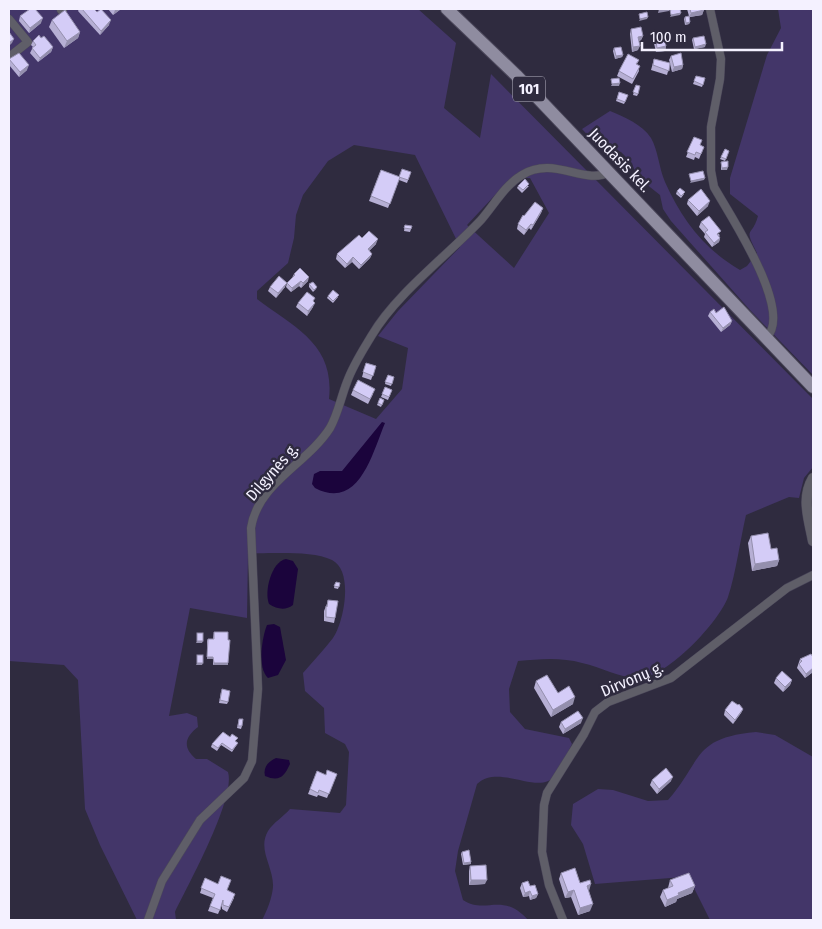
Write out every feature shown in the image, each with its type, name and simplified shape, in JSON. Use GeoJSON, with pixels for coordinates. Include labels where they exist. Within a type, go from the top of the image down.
{"type":"FeatureCollection","features":[{"type":"Feature","properties":{"kind":"main road","name":"Juodasis kel."},"geometry":{"type":"LineString","coordinates":[[447,9],[516,75],[766,338]]}},
{"type":"Feature","properties":{"kind":"main road","name":"101"},"geometry":{"type":"LineString","coordinates":[[766,338],[813,387]]}},
{"type":"Feature","properties":{"kind":"street"},"geometry":{"type":"LineString","coordinates":[[710,9],[721,59],[720,79],[711,127],[712,178],[714,187],[765,282],[774,322],[772,333],[766,338]]}},
{"type":"Feature","properties":{"kind":"street"},"geometry":{"type":"LineString","coordinates":[[9,19],[28,42],[9,57]]}},
{"type":"Feature","properties":{"kind":"street","name":"Dilgynės g."},"geometry":{"type":"LineString","coordinates":[[148,920],[162,881],[200,820],[244,778],[252,761],[258,689],[252,528],[259,503],[330,428],[354,366],[373,333],[392,308],[481,220],[512,182],[530,170],[545,168],[560,168],[593,177],[602,176],[609,172]]}},
{"type":"Feature","properties":{"kind":"street"},"geometry":{"type":"LineString","coordinates":[[813,478],[809,484],[806,502],[813,540]]}},
{"type":"Feature","properties":{"kind":"street","name":"Dirvonų g."},"geometry":{"type":"LineString","coordinates":[[563,920],[549,885],[542,852],[544,805],[547,793],[584,734],[595,712],[608,702],[671,678],[787,588],[813,575]]}},
{"type":"Feature","properties":{"kind":"shaded area"},"geometry":{"type":"Polygon","coordinates":[[[9,9],[418,9],[456,43],[444,108],[480,138],[491,74],[813,399],[813,467],[804,478],[799,498],[789,497],[746,515],[731,588],[723,608],[704,633],[678,658],[665,668],[641,678],[618,675],[574,661],[542,659],[518,661],[509,689],[510,712],[525,729],[569,738],[572,744],[558,772],[548,781],[539,783],[496,777],[486,778],[477,784],[458,851],[455,871],[463,900],[471,904],[510,907],[519,911],[528,920],[262,920],[272,896],[273,887],[264,845],[270,828],[290,809],[340,813],[346,805],[349,752],[345,744],[325,733],[324,708],[305,691],[303,673],[333,638],[341,621],[345,585],[339,566],[332,560],[313,555],[291,553],[248,553],[247,618],[190,608],[169,716],[187,713],[197,717],[198,727],[188,738],[187,746],[196,759],[207,759],[228,772],[229,784],[218,821],[200,863],[175,912],[176,920],[137,920],[100,845],[85,809],[78,680],[64,665],[9,661],[9,9]],[[354,145],[328,161],[303,195],[296,215],[294,238],[288,263],[257,291],[257,299],[310,339],[319,351],[326,364],[329,380],[329,399],[376,419],[402,389],[408,348],[378,336],[398,311],[460,247],[415,155],[354,145]],[[511,178],[467,225],[514,268],[549,213],[530,178],[511,178]]]}},
{"type":"Feature","properties":{"kind":"shaded area"},"geometry":{"type":"Polygon","coordinates":[[[778,9],[813,9],[813,375],[750,310],[671,221],[663,209],[660,195],[636,176],[632,163],[621,152],[596,144],[582,129],[610,111],[643,129],[651,138],[661,171],[672,196],[695,232],[715,253],[727,262],[740,270],[747,266],[757,253],[750,239],[750,233],[758,216],[730,194],[730,178],[767,55],[781,28],[778,9]]]}},
{"type":"Feature","properties":{"kind":"shaded area"},"geometry":{"type":"Polygon","coordinates":[[[382,422],[385,423],[369,463],[362,476],[353,486],[343,492],[330,493],[315,488],[312,484],[314,474],[320,471],[342,471],[382,422]]]}},
{"type":"Feature","properties":{"kind":"shaded area"},"geometry":{"type":"Polygon","coordinates":[[[286,559],[293,561],[298,569],[293,605],[281,609],[269,604],[267,592],[273,571],[281,561],[286,559]]]}},
{"type":"Feature","properties":{"kind":"shaded area"},"geometry":{"type":"Polygon","coordinates":[[[274,624],[280,627],[286,660],[278,675],[268,678],[262,667],[262,644],[267,625],[274,624]]]}},
{"type":"Feature","properties":{"kind":"shaded area"},"geometry":{"type":"Polygon","coordinates":[[[756,732],[775,735],[813,757],[813,920],[710,920],[690,880],[683,877],[595,884],[583,844],[571,825],[573,804],[598,789],[613,790],[648,801],[668,800],[694,762],[709,746],[735,735],[756,732]]]}},
{"type":"Feature","properties":{"kind":"shaded area"},"geometry":{"type":"Polygon","coordinates":[[[276,758],[289,760],[290,764],[286,772],[277,778],[265,776],[267,765],[276,758]]]}},
{"type":"Feature","properties":{"kind":"building"},"geometry":{"type":"Polygon","coordinates":[[[30,9],[35,9],[43,18],[30,28],[20,16],[30,9]]]}},
{"type":"Feature","properties":{"kind":"building"},"geometry":{"type":"Polygon","coordinates":[[[82,9],[94,9],[97,12],[101,9],[111,20],[101,31],[82,9]]]}},
{"type":"Feature","properties":{"kind":"building"},"geometry":{"type":"Polygon","coordinates":[[[680,9],[681,13],[671,15],[670,10],[680,9]]]}},
{"type":"Feature","properties":{"kind":"building"},"geometry":{"type":"Polygon","coordinates":[[[690,9],[704,9],[704,10],[691,13],[690,9]]]}},
{"type":"Feature","properties":{"kind":"building"},"geometry":{"type":"Polygon","coordinates":[[[65,10],[80,32],[67,41],[52,20],[65,10]]]}},
{"type":"Feature","properties":{"kind":"building"},"geometry":{"type":"Polygon","coordinates":[[[647,12],[648,17],[640,19],[639,14],[647,12]]]}},
{"type":"Feature","properties":{"kind":"building"},"geometry":{"type":"Polygon","coordinates":[[[689,16],[690,22],[686,23],[685,17],[689,16]]]}},
{"type":"Feature","properties":{"kind":"building"},"geometry":{"type":"Polygon","coordinates":[[[641,27],[643,36],[638,37],[640,46],[633,47],[631,29],[641,27]]]}},
{"type":"Feature","properties":{"kind":"building"},"geometry":{"type":"Polygon","coordinates":[[[9,32],[14,39],[9,43],[9,32]]]}},
{"type":"Feature","properties":{"kind":"building"},"geometry":{"type":"Polygon","coordinates":[[[663,33],[666,46],[657,48],[655,34],[663,33]]]}},
{"type":"Feature","properties":{"kind":"building"},"geometry":{"type":"Polygon","coordinates":[[[39,35],[41,38],[44,36],[53,47],[40,58],[32,48],[36,45],[33,41],[39,35]]]}},
{"type":"Feature","properties":{"kind":"building"},"geometry":{"type":"Polygon","coordinates":[[[704,36],[706,44],[695,47],[693,38],[704,36]]]}},
{"type":"Feature","properties":{"kind":"building"},"geometry":{"type":"Polygon","coordinates":[[[621,47],[623,55],[616,56],[614,48],[621,47]]]}},
{"type":"Feature","properties":{"kind":"building"},"geometry":{"type":"Polygon","coordinates":[[[19,53],[29,65],[20,72],[9,59],[19,53]]]}},
{"type":"Feature","properties":{"kind":"building"},"geometry":{"type":"Polygon","coordinates":[[[681,53],[683,65],[674,67],[671,56],[681,53]]]}},
{"type":"Feature","properties":{"kind":"building"},"geometry":{"type":"Polygon","coordinates":[[[628,54],[639,60],[636,64],[640,66],[633,79],[619,71],[628,54]]]}},
{"type":"Feature","properties":{"kind":"building"},"geometry":{"type":"Polygon","coordinates":[[[654,59],[670,63],[669,71],[653,65],[654,59]]]}},
{"type":"Feature","properties":{"kind":"building"},"geometry":{"type":"Polygon","coordinates":[[[696,76],[705,78],[703,85],[694,81],[696,76]]]}},
{"type":"Feature","properties":{"kind":"building"},"geometry":{"type":"Polygon","coordinates":[[[619,78],[620,83],[612,84],[611,79],[619,78]]]}},
{"type":"Feature","properties":{"kind":"building"},"geometry":{"type":"Polygon","coordinates":[[[636,85],[640,86],[638,94],[633,92],[636,85]]]}},
{"type":"Feature","properties":{"kind":"building"},"geometry":{"type":"Polygon","coordinates":[[[619,92],[628,95],[625,102],[617,99],[619,92]]]}},
{"type":"Feature","properties":{"kind":"building"},"geometry":{"type":"Polygon","coordinates":[[[694,137],[702,140],[700,145],[704,147],[701,154],[696,152],[695,155],[687,152],[694,137]]]}},
{"type":"Feature","properties":{"kind":"building"},"geometry":{"type":"Polygon","coordinates":[[[725,149],[729,151],[726,159],[721,157],[725,149]]]}},
{"type":"Feature","properties":{"kind":"building"},"geometry":{"type":"Polygon","coordinates":[[[728,161],[728,167],[722,168],[721,162],[728,161]]]}},
{"type":"Feature","properties":{"kind":"building"},"geometry":{"type":"Polygon","coordinates":[[[402,169],[411,172],[408,180],[399,177],[402,169]]]}},
{"type":"Feature","properties":{"kind":"building"},"geometry":{"type":"Polygon","coordinates":[[[381,170],[400,177],[390,204],[371,196],[381,170]]]}},
{"type":"Feature","properties":{"kind":"building"},"geometry":{"type":"Polygon","coordinates":[[[703,171],[705,178],[691,181],[689,174],[703,171]]]}},
{"type":"Feature","properties":{"kind":"building"},"geometry":{"type":"Polygon","coordinates":[[[525,179],[529,184],[523,190],[518,186],[525,179]]]}},
{"type":"Feature","properties":{"kind":"building"},"geometry":{"type":"Polygon","coordinates":[[[680,188],[685,192],[681,196],[677,191],[680,188]]]}},
{"type":"Feature","properties":{"kind":"building"},"geometry":{"type":"Polygon","coordinates":[[[701,189],[710,201],[699,211],[688,200],[701,189]]]}},
{"type":"Feature","properties":{"kind":"building"},"geometry":{"type":"Polygon","coordinates":[[[535,202],[543,208],[533,225],[531,224],[526,230],[518,224],[523,215],[535,202]]]}},
{"type":"Feature","properties":{"kind":"building"},"geometry":{"type":"Polygon","coordinates":[[[709,216],[721,231],[717,234],[720,238],[714,243],[705,232],[708,230],[701,222],[709,216]]]}},
{"type":"Feature","properties":{"kind":"building"},"geometry":{"type":"Polygon","coordinates":[[[405,225],[412,226],[411,229],[404,228],[405,225]]]}},
{"type":"Feature","properties":{"kind":"building"},"geometry":{"type":"Polygon","coordinates":[[[369,231],[378,239],[368,249],[372,254],[361,265],[353,257],[347,264],[337,254],[359,235],[362,238],[369,231]]]}},
{"type":"Feature","properties":{"kind":"building"},"geometry":{"type":"Polygon","coordinates":[[[300,268],[309,277],[303,283],[301,281],[292,288],[287,283],[300,268]]]}},
{"type":"Feature","properties":{"kind":"building"},"geometry":{"type":"Polygon","coordinates":[[[279,276],[287,283],[278,293],[270,287],[279,276]]]}},
{"type":"Feature","properties":{"kind":"building"},"geometry":{"type":"Polygon","coordinates":[[[313,282],[317,287],[314,290],[309,284],[313,282]]]}},
{"type":"Feature","properties":{"kind":"building"},"geometry":{"type":"Polygon","coordinates":[[[333,290],[339,295],[333,301],[328,296],[333,290]]]}},
{"type":"Feature","properties":{"kind":"building"},"geometry":{"type":"Polygon","coordinates":[[[307,292],[315,298],[313,301],[315,303],[308,311],[298,303],[307,292]]]}},
{"type":"Feature","properties":{"kind":"building"},"geometry":{"type":"Polygon","coordinates":[[[724,307],[732,321],[723,328],[710,312],[714,309],[716,313],[724,307]]]}},
{"type":"Feature","properties":{"kind":"building"},"geometry":{"type":"Polygon","coordinates":[[[366,363],[376,366],[373,376],[363,372],[366,363]]]}},
{"type":"Feature","properties":{"kind":"building"},"geometry":{"type":"Polygon","coordinates":[[[388,375],[394,377],[392,384],[385,382],[388,375]]]}},
{"type":"Feature","properties":{"kind":"building"},"geometry":{"type":"Polygon","coordinates":[[[358,380],[375,389],[370,399],[353,390],[358,380]]]}},
{"type":"Feature","properties":{"kind":"building"},"geometry":{"type":"Polygon","coordinates":[[[385,387],[392,390],[389,397],[382,394],[385,387]]]}},
{"type":"Feature","properties":{"kind":"building"},"geometry":{"type":"Polygon","coordinates":[[[380,398],[384,400],[382,405],[378,403],[380,398]]]}},
{"type":"Feature","properties":{"kind":"building"},"geometry":{"type":"Polygon","coordinates":[[[768,533],[771,549],[777,548],[779,560],[755,564],[751,536],[768,533]]]}},
{"type":"Feature","properties":{"kind":"building"},"geometry":{"type":"Polygon","coordinates":[[[336,582],[340,583],[339,587],[334,586],[336,582]]]}},
{"type":"Feature","properties":{"kind":"building"},"geometry":{"type":"Polygon","coordinates":[[[328,600],[338,601],[335,618],[326,617],[328,600]]]}},
{"type":"Feature","properties":{"kind":"building"},"geometry":{"type":"Polygon","coordinates":[[[214,632],[228,632],[228,640],[230,640],[228,663],[214,663],[213,657],[207,657],[208,639],[214,639],[214,632]]]}},
{"type":"Feature","properties":{"kind":"building"},"geometry":{"type":"Polygon","coordinates":[[[197,633],[203,633],[203,641],[197,641],[197,633]]]}},
{"type":"Feature","properties":{"kind":"building"},"geometry":{"type":"Polygon","coordinates":[[[811,654],[813,657],[813,668],[806,674],[799,664],[802,661],[800,659],[811,654]]]}},
{"type":"Feature","properties":{"kind":"building"},"geometry":{"type":"Polygon","coordinates":[[[197,655],[203,655],[203,663],[197,663],[197,655]]]}},
{"type":"Feature","properties":{"kind":"building"},"geometry":{"type":"Polygon","coordinates":[[[782,671],[792,680],[785,687],[776,678],[782,671]]]}},
{"type":"Feature","properties":{"kind":"building"},"geometry":{"type":"Polygon","coordinates":[[[547,675],[558,693],[569,686],[575,697],[553,710],[536,681],[547,675]]]}},
{"type":"Feature","properties":{"kind":"building"},"geometry":{"type":"Polygon","coordinates":[[[222,689],[230,691],[228,702],[220,700],[222,689]]]}},
{"type":"Feature","properties":{"kind":"building"},"geometry":{"type":"Polygon","coordinates":[[[732,701],[739,704],[743,709],[735,720],[725,710],[732,701]]]}},
{"type":"Feature","properties":{"kind":"building"},"geometry":{"type":"Polygon","coordinates":[[[578,711],[583,718],[565,729],[561,722],[578,711]]]}},
{"type":"Feature","properties":{"kind":"building"},"geometry":{"type":"Polygon","coordinates":[[[239,719],[243,719],[242,726],[238,726],[239,719]]]}},
{"type":"Feature","properties":{"kind":"building"},"geometry":{"type":"Polygon","coordinates":[[[223,732],[230,737],[232,734],[238,738],[235,741],[238,743],[232,750],[222,743],[218,748],[212,744],[223,732]]]}},
{"type":"Feature","properties":{"kind":"building"},"geometry":{"type":"Polygon","coordinates":[[[666,768],[673,777],[659,789],[652,780],[666,768]]]}},
{"type":"Feature","properties":{"kind":"building"},"geometry":{"type":"Polygon","coordinates":[[[327,770],[337,774],[329,794],[319,790],[318,793],[310,789],[317,771],[326,775],[327,770]]]}},
{"type":"Feature","properties":{"kind":"building"},"geometry":{"type":"Polygon","coordinates":[[[469,850],[471,862],[464,863],[462,852],[469,850]]]}},
{"type":"Feature","properties":{"kind":"building"},"geometry":{"type":"Polygon","coordinates":[[[486,865],[487,880],[471,880],[470,866],[486,865]]]}},
{"type":"Feature","properties":{"kind":"building"},"geometry":{"type":"Polygon","coordinates":[[[575,868],[580,883],[590,880],[591,884],[587,886],[593,904],[580,908],[574,890],[568,892],[561,873],[575,868]]]}},
{"type":"Feature","properties":{"kind":"building"},"geometry":{"type":"Polygon","coordinates":[[[689,873],[695,886],[667,900],[663,890],[673,886],[670,880],[689,873]]]}},
{"type":"Feature","properties":{"kind":"building"},"geometry":{"type":"Polygon","coordinates":[[[221,876],[231,880],[227,890],[235,894],[229,907],[223,905],[223,900],[220,910],[210,906],[215,894],[201,888],[205,878],[218,884],[221,876]]]}},
{"type":"Feature","properties":{"kind":"building"},"geometry":{"type":"Polygon","coordinates":[[[528,881],[530,886],[535,885],[538,894],[532,896],[530,891],[525,893],[522,883],[528,881]]]}}]}
